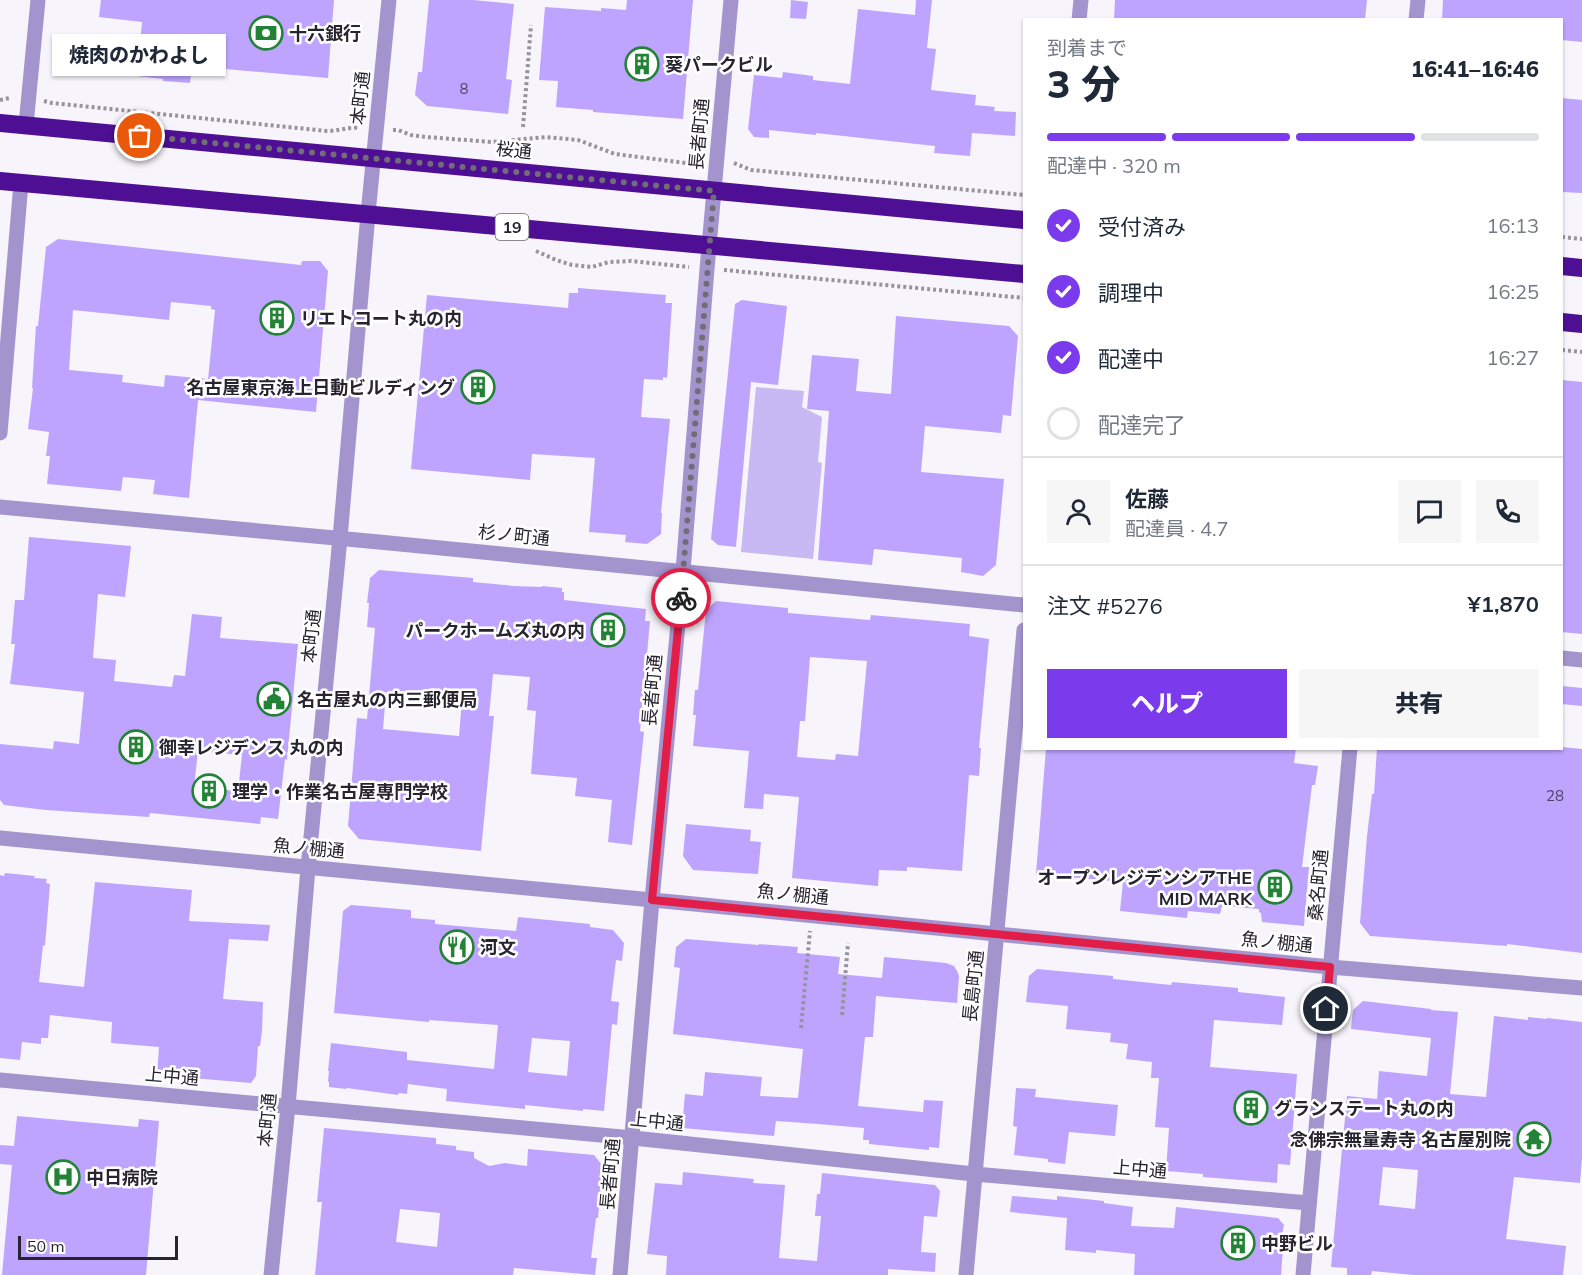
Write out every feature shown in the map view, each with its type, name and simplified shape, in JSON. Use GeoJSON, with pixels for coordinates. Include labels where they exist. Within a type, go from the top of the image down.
{"type":"FeatureCollection","features":[{"type":"Feature","properties":{"kind":"highway","name":"桜通"},"geometry":{"type":"LineString","coordinates":[[0,123],[1023,220]]}},
{"type":"Feature","properties":{"kind":"highway","name":"19"},"geometry":{"type":"LineString","coordinates":[[0,181],[1023,274]]}},
{"type":"Feature","properties":{"kind":"highway"},"geometry":{"type":"LineString","coordinates":[[1563,267],[1582,268]]}},
{"type":"Feature","properties":{"kind":"highway"},"geometry":{"type":"LineString","coordinates":[[1563,322],[1582,324]]}},
{"type":"Feature","properties":{"kind":"street"},"geometry":{"type":"LineString","coordinates":[[26,125],[38,0]]}},
{"type":"Feature","properties":{"kind":"street","name":"本町通"},"geometry":{"type":"LineString","coordinates":[[271,1275],[389,0]]}},
{"type":"Feature","properties":{"kind":"street","name":"長者町通"},"geometry":{"type":"LineString","coordinates":[[620,1275],[683,571],[730,0]]}},
{"type":"Feature","properties":{"kind":"street"},"geometry":{"type":"LineString","coordinates":[[1079,18],[1081,0]]}},
{"type":"Feature","properties":{"kind":"street"},"geometry":{"type":"LineString","coordinates":[[1416,18],[1418,0]]}},
{"type":"Feature","properties":{"kind":"street"},"geometry":{"type":"LineString","coordinates":[[0,433],[21,183]]}},
{"type":"Feature","properties":{"kind":"street","name":"杉ノ町通"},"geometry":{"type":"LineString","coordinates":[[0,507],[1023,605]]}},
{"type":"Feature","properties":{"kind":"street","name":"長島町通"},"geometry":{"type":"LineString","coordinates":[[966,1275],[1023,642]]}},
{"type":"Feature","properties":{"kind":"street"},"geometry":{"type":"LineString","coordinates":[[1563,658],[1582,660]]}},
{"type":"Feature","properties":{"kind":"street","name":"桑名町通"},"geometry":{"type":"LineString","coordinates":[[1303,1275],[1350,750]]}},
{"type":"Feature","properties":{"kind":"street","name":"魚ノ棚通"},"geometry":{"type":"LineString","coordinates":[[0,838],[1330,967],[1582,988]]}},
{"type":"Feature","properties":{"kind":"street","name":"上中通"},"geometry":{"type":"LineString","coordinates":[[0,1080],[633,1138],[974,1174],[1309,1203]]}},
{"type":"Feature","properties":{"kind":"path"},"geometry":{"type":"LineString","coordinates":[[523,127],[531,25]]}},
{"type":"Feature","properties":{"kind":"path"},"geometry":{"type":"LineString","coordinates":[[0,100],[16,96],[52,103],[337,131],[354,127],[398,130],[426,137],[492,142],[546,137],[578,140],[615,154],[682,163],[717,157],[752,170],[1023,195]]}},
{"type":"Feature","properties":{"kind":"path"},"geometry":{"type":"LineString","coordinates":[[1563,237],[1582,239]]}},
{"type":"Feature","properties":{"kind":"path"},"geometry":{"type":"LineString","coordinates":[[528,249],[572,265],[592,267],[609,262],[631,261],[1023,298]]}},
{"type":"Feature","properties":{"kind":"path"},"geometry":{"type":"LineString","coordinates":[[1563,350],[1582,352]]}},
{"type":"Feature","properties":{"kind":"path"},"geometry":{"type":"LineString","coordinates":[[801,1028],[812,915]]}},
{"type":"Feature","properties":{"kind":"path"},"geometry":{"type":"LineString","coordinates":[[842,1015],[848,943]]}},
{"type":"Feature","properties":{"kind":"shaded area"},"geometry":{"type":"Polygon","coordinates":[[[756,387],[804,391],[802,407],[822,417],[818,462],[822,463],[813,559],[741,552],[756,387]]]}},
{"type":"Feature","properties":{"kind":"building","name":"十六銀行"},"geometry":{"type":"Polygon","coordinates":[[[101,0],[334,0],[328,78],[192,66],[190,83],[137,76],[142,22],[99,17],[101,0]]]}},
{"type":"Feature","properties":{"kind":"building"},"geometry":{"type":"Polygon","coordinates":[[[429,0],[473,0],[514,4],[506,79],[512,80],[508,114],[427,106],[415,95],[418,72],[422,72],[429,0]]]}},
{"type":"Feature","properties":{"kind":"building","name":"葵パークビル"},"geometry":{"type":"Polygon","coordinates":[[[627,0],[693,0],[683,119],[556,107],[558,81],[539,80],[545,7],[601,11],[601,8],[626,10],[627,0]]]}},
{"type":"Feature","properties":{"kind":"building"},"geometry":{"type":"Polygon","coordinates":[[[791,0],[808,2],[806,19],[790,18],[791,0]]]}},
{"type":"Feature","properties":{"kind":"building"},"geometry":{"type":"Polygon","coordinates":[[[916,0],[932,0],[927,48],[936,49],[931,90],[976,95],[975,105],[995,107],[994,111],[1016,112],[1015,136],[972,133],[970,156],[934,153],[935,146],[816,133],[816,135],[769,130],[769,138],[754,137],[748,129],[754,75],[782,78],[783,72],[813,76],[813,80],[850,84],[858,9],[915,15],[916,0]]]}},
{"type":"Feature","properties":{"kind":"building"},"geometry":{"type":"Polygon","coordinates":[[[1115,0],[1367,0],[1365,18],[1114,18],[1115,0]]]}},
{"type":"Feature","properties":{"kind":"building"},"geometry":{"type":"Polygon","coordinates":[[[1443,0],[1582,0],[1582,42],[1563,40],[1563,18],[1442,18],[1443,0]]]}},
{"type":"Feature","properties":{"kind":"building"},"geometry":{"type":"Polygon","coordinates":[[[1563,98],[1582,100],[1582,193],[1563,192],[1563,98]]]}},
{"type":"Feature","properties":{"kind":"building"},"geometry":{"type":"Polygon","coordinates":[[[58,239],[301,265],[302,261],[320,261],[328,271],[316,412],[198,400],[189,498],[153,494],[155,480],[123,477],[121,491],[47,484],[50,456],[46,456],[49,432],[28,429],[33,388],[36,326],[38,326],[46,247],[58,239]],[[171,302],[169,320],[73,310],[69,370],[123,375],[122,382],[164,387],[165,375],[208,379],[215,310],[211,309],[211,306],[171,302]]]}},
{"type":"Feature","properties":{"kind":"building"},"geometry":{"type":"Polygon","coordinates":[[[578,288],[666,295],[665,303],[672,303],[667,378],[663,377],[663,380],[644,379],[641,417],[670,419],[661,534],[647,544],[625,542],[626,535],[589,532],[595,458],[532,454],[530,480],[411,469],[427,295],[568,308],[569,293],[578,293],[578,288]]]}},
{"type":"Feature","properties":{"kind":"building"},"geometry":{"type":"Polygon","coordinates":[[[742,300],[787,306],[778,385],[751,382],[736,547],[718,545],[711,539],[735,304],[742,300]]]}},
{"type":"Feature","properties":{"kind":"building"},"geometry":{"type":"Polygon","coordinates":[[[896,316],[1009,326],[1018,336],[1011,416],[1003,415],[1001,433],[925,426],[921,472],[1004,479],[996,565],[983,576],[961,572],[962,558],[874,549],[872,565],[818,560],[829,411],[807,409],[812,355],[859,359],[856,391],[891,394],[896,316]]]}},
{"type":"Feature","properties":{"kind":"building"},"geometry":{"type":"Polygon","coordinates":[[[1563,380],[1582,382],[1582,634],[1563,632],[1563,380]]]}},
{"type":"Feature","properties":{"kind":"building"},"geometry":{"type":"Polygon","coordinates":[[[29,537],[131,546],[125,597],[98,594],[93,658],[116,660],[114,681],[172,687],[174,675],[185,676],[192,614],[222,617],[220,638],[298,644],[287,760],[285,759],[278,819],[261,817],[260,824],[150,813],[149,817],[4,805],[0,800],[0,744],[53,749],[54,741],[79,744],[84,692],[10,684],[15,644],[11,644],[15,600],[24,600],[29,537]],[[198,751],[194,787],[238,791],[242,755],[198,751]]]}},
{"type":"Feature","properties":{"kind":"building"},"geometry":{"type":"Polygon","coordinates":[[[379,570],[473,578],[473,582],[562,588],[564,600],[646,609],[645,621],[650,621],[647,654],[649,654],[640,731],[644,732],[632,845],[608,842],[612,800],[575,796],[577,778],[531,774],[536,711],[527,710],[530,677],[493,674],[489,716],[494,716],[481,851],[359,839],[348,826],[357,718],[367,719],[375,628],[367,627],[370,578],[379,570]],[[386,693],[383,729],[459,736],[462,700],[386,693]]]}},
{"type":"Feature","properties":{"kind":"building"},"geometry":{"type":"Polygon","coordinates":[[[716,601],[788,608],[788,613],[870,620],[871,615],[970,624],[969,636],[989,639],[979,748],[981,748],[979,776],[969,775],[962,871],[907,867],[907,871],[879,870],[878,886],[792,878],[799,797],[764,794],[763,809],[744,808],[749,751],[693,746],[696,715],[693,715],[695,690],[698,690],[706,610],[716,601]],[[810,657],[805,721],[800,721],[797,757],[835,760],[836,754],[858,756],[867,661],[810,657]]]}},
{"type":"Feature","properties":{"kind":"building"},"geometry":{"type":"Polygon","coordinates":[[[1563,686],[1582,688],[1582,706],[1563,704],[1563,686]]]}},
{"type":"Feature","properties":{"kind":"building"},"geometry":{"type":"Polygon","coordinates":[[[1563,747],[1582,749],[1582,953],[1507,944],[1507,946],[1370,936],[1360,923],[1367,836],[1372,794],[1374,794],[1377,750],[1563,750],[1563,747]]]}},
{"type":"Feature","properties":{"kind":"building"},"geometry":{"type":"Polygon","coordinates":[[[1046,750],[1296,750],[1294,763],[1318,766],[1315,785],[1312,785],[1302,867],[1309,867],[1304,926],[1262,922],[1259,909],[1222,906],[1220,914],[1188,911],[1187,918],[1120,911],[1123,882],[1036,874],[1046,750]]]}},
{"type":"Feature","properties":{"kind":"building"},"geometry":{"type":"Polygon","coordinates":[[[686,824],[751,830],[750,841],[761,842],[758,874],[693,870],[683,856],[686,824]]]}},
{"type":"Feature","properties":{"kind":"building"},"geometry":{"type":"Polygon","coordinates":[[[5,873],[35,876],[34,878],[47,879],[46,883],[50,884],[45,946],[43,945],[39,982],[84,987],[95,882],[192,890],[189,921],[270,925],[268,941],[229,939],[223,999],[263,1002],[256,1076],[251,1083],[157,1075],[159,1047],[111,1043],[112,1022],[50,1015],[48,1038],[41,1038],[41,1044],[22,1042],[20,1060],[0,1058],[0,875],[4,876],[5,873]]]}},
{"type":"Feature","properties":{"kind":"building"},"geometry":{"type":"Polygon","coordinates":[[[351,905],[411,910],[411,918],[435,920],[435,924],[516,931],[518,917],[590,924],[590,927],[613,930],[624,943],[622,961],[616,960],[611,1001],[619,1002],[617,1025],[612,1024],[604,1111],[525,1105],[525,1109],[446,1101],[447,1089],[408,1084],[407,1094],[399,1093],[398,1095],[329,1087],[331,1043],[407,1052],[407,1060],[494,1069],[498,1025],[429,1020],[429,1022],[334,1013],[343,911],[351,905]],[[532,1038],[528,1072],[567,1076],[570,1041],[532,1038]]]}},
{"type":"Feature","properties":{"kind":"building"},"geometry":{"type":"Polygon","coordinates":[[[686,939],[798,947],[797,953],[840,957],[838,974],[882,978],[884,957],[946,963],[954,966],[959,976],[957,1003],[876,996],[873,1037],[865,1037],[858,1106],[923,1112],[924,1100],[943,1101],[939,1148],[929,1147],[929,1150],[869,1144],[869,1140],[863,1140],[864,1128],[818,1124],[776,1121],[774,1136],[682,1128],[685,1094],[703,1096],[705,1072],[762,1077],[760,1096],[798,1098],[803,1049],[673,1034],[680,968],[674,967],[676,947],[686,939]]]}},
{"type":"Feature","properties":{"kind":"building"},"geometry":{"type":"Polygon","coordinates":[[[1037,969],[1113,976],[1113,979],[1171,985],[1172,982],[1238,988],[1238,992],[1285,997],[1282,1025],[1214,1020],[1210,1067],[1297,1074],[1290,1165],[1278,1164],[1277,1183],[1203,1177],[1203,1174],[1166,1171],[1169,1128],[1155,1127],[1159,1078],[1151,1078],[1152,1062],[1126,1059],[1128,1044],[1110,1042],[1111,1033],[1066,1029],[1068,1006],[1026,1002],[1029,976],[1037,969]]]}},
{"type":"Feature","properties":{"kind":"building"},"geometry":{"type":"Polygon","coordinates":[[[1363,1001],[1458,1012],[1450,1094],[1486,1097],[1494,1016],[1582,1022],[1580,1183],[1514,1177],[1506,1239],[1566,1246],[1563,1275],[1413,1275],[1372,1271],[1371,1275],[1347,1275],[1347,1268],[1331,1267],[1347,1096],[1377,1099],[1379,1071],[1427,1076],[1431,1038],[1351,1029],[1353,1010],[1363,1001]],[[1383,1167],[1379,1205],[1415,1209],[1418,1170],[1383,1167]]]}},
{"type":"Feature","properties":{"kind":"building"},"geometry":{"type":"Polygon","coordinates":[[[1016,1088],[1036,1089],[1035,1097],[1118,1105],[1115,1136],[1069,1132],[1065,1164],[1048,1162],[1048,1159],[1014,1155],[1017,1127],[1013,1126],[1016,1088]]]}},
{"type":"Feature","properties":{"kind":"building"},"geometry":{"type":"Polygon","coordinates":[[[17,1116],[138,1127],[139,1119],[159,1121],[146,1275],[2,1275],[12,1165],[0,1164],[0,1145],[14,1146],[17,1116]]]}},
{"type":"Feature","properties":{"kind":"building"},"geometry":{"type":"Polygon","coordinates":[[[324,1128],[436,1138],[436,1144],[456,1146],[456,1150],[474,1152],[474,1158],[489,1166],[505,1163],[527,1166],[528,1149],[594,1155],[603,1166],[591,1258],[597,1258],[595,1275],[514,1268],[513,1275],[315,1275],[322,1202],[317,1202],[324,1128]],[[400,1209],[396,1242],[437,1247],[440,1213],[400,1209]]]}},
{"type":"Feature","properties":{"kind":"building"},"geometry":{"type":"Polygon","coordinates":[[[683,1172],[754,1179],[753,1183],[785,1185],[779,1258],[817,1261],[821,1216],[815,1216],[822,1173],[935,1185],[940,1191],[937,1217],[924,1216],[921,1252],[936,1253],[935,1272],[888,1269],[888,1275],[666,1275],[667,1256],[647,1254],[655,1183],[682,1185],[683,1172]]]}},
{"type":"Feature","properties":{"kind":"building"},"geometry":{"type":"Polygon","coordinates":[[[1012,1196],[1057,1200],[1057,1196],[1133,1207],[1131,1226],[1174,1228],[1176,1207],[1278,1218],[1284,1225],[1281,1275],[1134,1275],[1135,1254],[1065,1250],[1067,1218],[1010,1212],[1012,1196]]]}},
{"type":"Feature","properties":{"kind":"way so far"},"geometry":{"type":"LineString","coordinates":[[140,136],[714,191],[681,598]]}},
{"type":"Feature","properties":{"kind":"place","name":"十六銀行"},"geometry":{"type":"Point","coordinates":[266,33]}},
{"type":"Feature","properties":{"kind":"place","name":"葵パークビル"},"geometry":{"type":"Point","coordinates":[642,64]}},
{"type":"Feature","properties":{"kind":"place","name":"焼肉のかわよし"},"geometry":{"type":"Point","coordinates":[140,136]}},
{"type":"Feature","properties":{"kind":"place","name":"リエトコート丸の内"},"geometry":{"type":"Point","coordinates":[277,318]}},
{"type":"Feature","properties":{"kind":"place","name":"名古屋東京海上日動ビルディング"},"geometry":{"type":"Point","coordinates":[478,387]}},
{"type":"Feature","properties":{"kind":"place","name":"パークホームズ丸の内"},"geometry":{"type":"Point","coordinates":[608,630]}},
{"type":"Feature","properties":{"kind":"place","name":"名古屋丸の内三郵便局"},"geometry":{"type":"Point","coordinates":[274,699]}},
{"type":"Feature","properties":{"kind":"place","name":"御幸レジデンス 丸の内"},"geometry":{"type":"Point","coordinates":[136,747]}},
{"type":"Feature","properties":{"kind":"place","name":"理学・作業名古屋専門学校"},"geometry":{"type":"Point","coordinates":[209,791]}},
{"type":"Feature","properties":{"kind":"place","name":"オープンレジデンシアTHE MID MARK"},"geometry":{"type":"Point","coordinates":[1275,887]}},
{"type":"Feature","properties":{"kind":"place","name":"河文"},"geometry":{"type":"Point","coordinates":[457,947]}},
{"type":"Feature","properties":{"kind":"place","name":"グランステート丸の内"},"geometry":{"type":"Point","coordinates":[1251,1108]}},
{"type":"Feature","properties":{"kind":"place","name":"念佛宗無量寿寺 名古屋別院"},"geometry":{"type":"Point","coordinates":[1534,1139]}},
{"type":"Feature","properties":{"kind":"place","name":"中日病院"},"geometry":{"type":"Point","coordinates":[63,1177]}},
{"type":"Feature","properties":{"kind":"place","name":"中野ビル"},"geometry":{"type":"Point","coordinates":[1238,1243]}},
{"type":"Feature","properties":{"kind":"route"},"geometry":{"type":"LineString","coordinates":[[681,598],[652,900],[1330,967],[1326,1009]]}}]}
